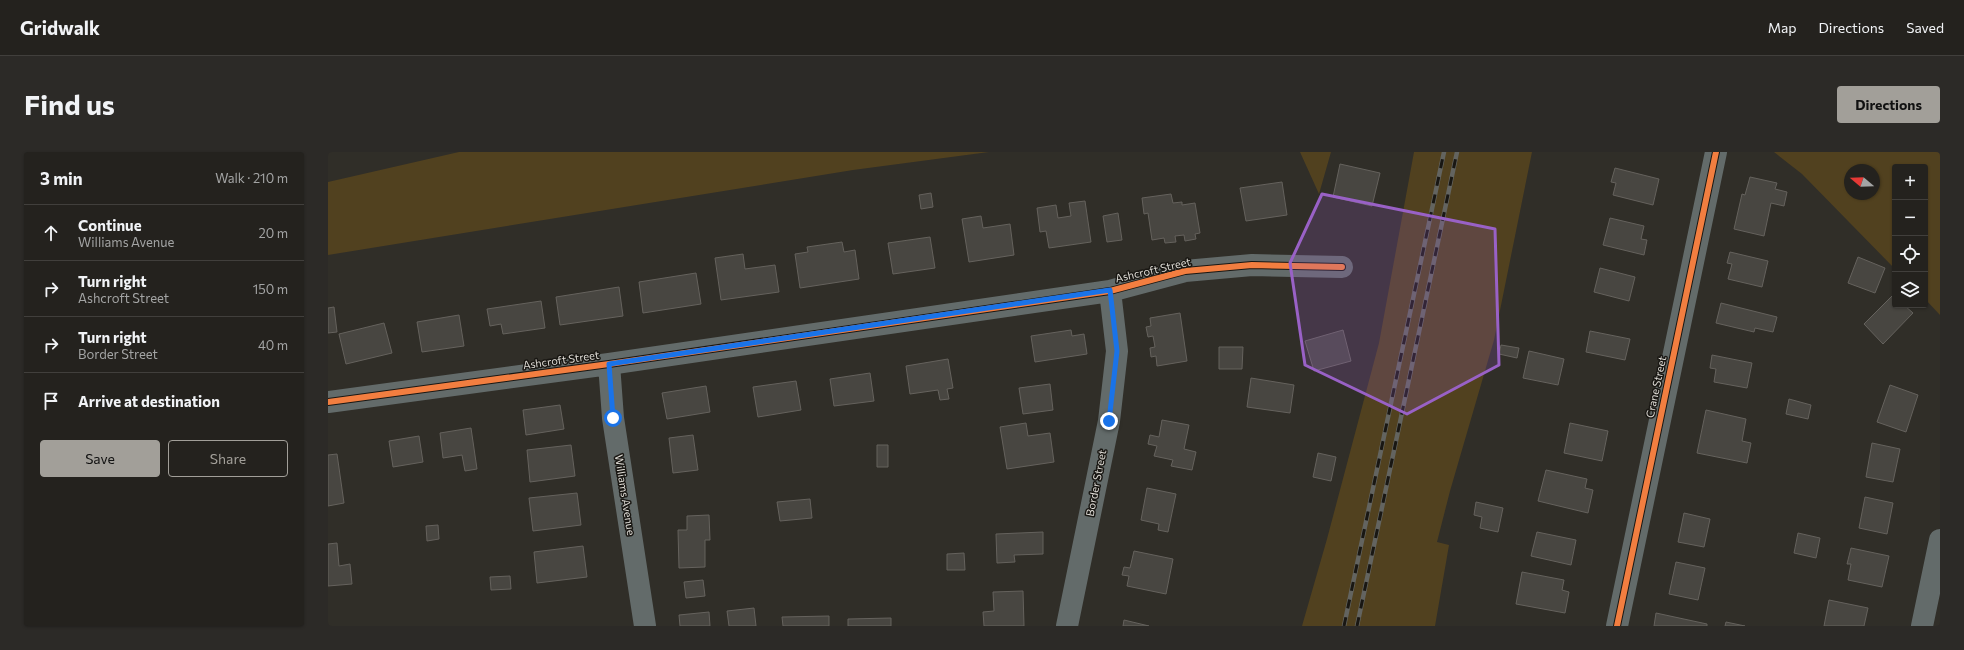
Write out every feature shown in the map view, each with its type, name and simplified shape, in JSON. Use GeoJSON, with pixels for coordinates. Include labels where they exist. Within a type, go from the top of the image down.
{"type":"FeatureCollection","features":[{"type":"Feature","properties":{"kind":"street","name":"Crane Street"},"geometry":{"type":"LineString","coordinates":[[1616,626],[1716,152]]}},
{"type":"Feature","properties":{"kind":"street","name":"Ashcroft Street"},"geometry":{"type":"LineString","coordinates":[[328,402],[609,364],[1110,290],[1185,272],[1244,265],[1342,267]]}},
{"type":"Feature","properties":{"kind":"street","name":"Border Street"},"geometry":{"type":"LineString","coordinates":[[1067,626],[1109,421],[1117,351],[1110,290]]}},
{"type":"Feature","properties":{"kind":"street","name":"Williams Avenue"},"geometry":{"type":"LineString","coordinates":[[609,364],[613,418],[645,626]]}},
{"type":"Feature","properties":{"kind":"street"},"geometry":{"type":"LineString","coordinates":[[1922,626],[1940,540]]}},
{"type":"Feature","properties":{"kind":"highlighted area"},"geometry":{"type":"Polygon","coordinates":[[[1322,194],[1495,229],[1499,365],[1407,414],[1305,365],[1290,263],[1322,194]]]}},
{"type":"Feature","properties":{"kind":"shaded area"},"geometry":{"type":"Polygon","coordinates":[[[459,152],[989,152],[853,170],[328,255],[328,182],[459,152]]]}},
{"type":"Feature","properties":{"kind":"shaded area"},"geometry":{"type":"Polygon","coordinates":[[[1300,152],[1331,152],[1319,194],[1300,152]]]}},
{"type":"Feature","properties":{"kind":"shaded area"},"geometry":{"type":"Polygon","coordinates":[[[1414,152],[1532,152],[1494,340],[1450,491],[1437,542],[1449,545],[1435,626],[1302,626],[1327,539],[1379,343],[1414,152]]]}},
{"type":"Feature","properties":{"kind":"shaded area"},"geometry":{"type":"Polygon","coordinates":[[[1774,152],[1940,152],[1940,315],[1928,302],[1928,164],[1892,164],[1892,266],[1802,174],[1774,152]]]}},
{"type":"Feature","properties":{"kind":"building"},"geometry":{"type":"Polygon","coordinates":[[[1340,164],[1380,173],[1372,206],[1333,197],[1340,164]]]}},
{"type":"Feature","properties":{"kind":"building"},"geometry":{"type":"Polygon","coordinates":[[[1615,168],[1659,179],[1653,205],[1613,195],[1616,183],[1611,182],[1615,168]]]}},
{"type":"Feature","properties":{"kind":"building"},"geometry":{"type":"Polygon","coordinates":[[[1750,177],[1777,183],[1775,189],[1787,192],[1784,206],[1771,203],[1764,236],[1734,229],[1742,194],[1745,195],[1750,177]]]}},
{"type":"Feature","properties":{"kind":"building"},"geometry":{"type":"Polygon","coordinates":[[[1282,182],[1287,215],[1246,221],[1240,188],[1282,182]]]}},
{"type":"Feature","properties":{"kind":"building"},"geometry":{"type":"Polygon","coordinates":[[[931,193],[933,207],[921,209],[919,195],[931,193]]]}},
{"type":"Feature","properties":{"kind":"building"},"geometry":{"type":"Polygon","coordinates":[[[1171,194],[1173,203],[1182,202],[1182,205],[1195,203],[1200,233],[1195,234],[1196,239],[1185,241],[1184,235],[1175,236],[1176,242],[1165,243],[1164,238],[1152,240],[1148,213],[1144,214],[1142,198],[1171,194]]]}},
{"type":"Feature","properties":{"kind":"building"},"geometry":{"type":"Polygon","coordinates":[[[1085,201],[1091,242],[1049,248],[1046,231],[1040,232],[1037,208],[1056,205],[1058,218],[1071,216],[1069,203],[1085,201]]]}},
{"type":"Feature","properties":{"kind":"building"},"geometry":{"type":"Polygon","coordinates":[[[1118,213],[1122,240],[1107,242],[1103,216],[1118,213]]]}},
{"type":"Feature","properties":{"kind":"building"},"geometry":{"type":"Polygon","coordinates":[[[981,216],[983,228],[1010,224],[1014,255],[969,262],[962,219],[981,216]]]}},
{"type":"Feature","properties":{"kind":"building"},"geometry":{"type":"Polygon","coordinates":[[[1610,218],[1644,226],[1641,239],[1647,240],[1644,255],[1603,245],[1610,218]]]}},
{"type":"Feature","properties":{"kind":"building"},"geometry":{"type":"Polygon","coordinates":[[[930,237],[935,268],[893,274],[888,243],[930,237]]]}},
{"type":"Feature","properties":{"kind":"building"},"geometry":{"type":"Polygon","coordinates":[[[842,242],[844,252],[855,250],[859,279],[800,288],[795,254],[808,252],[807,247],[842,242]]]}},
{"type":"Feature","properties":{"kind":"building"},"geometry":{"type":"Polygon","coordinates":[[[1730,252],[1768,261],[1762,287],[1728,279],[1732,264],[1727,263],[1730,252]]]}},
{"type":"Feature","properties":{"kind":"building"},"geometry":{"type":"Polygon","coordinates":[[[743,254],[745,269],[775,265],[779,292],[721,300],[715,258],[743,254]]]}},
{"type":"Feature","properties":{"kind":"building"},"geometry":{"type":"Polygon","coordinates":[[[1858,257],[1885,268],[1875,293],[1848,283],[1858,257]]]}},
{"type":"Feature","properties":{"kind":"building"},"geometry":{"type":"Polygon","coordinates":[[[1600,268],[1635,277],[1629,301],[1594,292],[1600,268]]]}},
{"type":"Feature","properties":{"kind":"building"},"geometry":{"type":"Polygon","coordinates":[[[696,273],[701,304],[643,313],[639,282],[696,273]]]}},
{"type":"Feature","properties":{"kind":"building"},"geometry":{"type":"Polygon","coordinates":[[[619,287],[623,316],[560,325],[556,297],[619,287]]]}},
{"type":"Feature","properties":{"kind":"building"},"geometry":{"type":"Polygon","coordinates":[[[1892,296],[1892,308],[1907,308],[1913,313],[1883,344],[1864,324],[1892,296]]]}},
{"type":"Feature","properties":{"kind":"building"},"geometry":{"type":"Polygon","coordinates":[[[541,301],[545,328],[503,334],[501,324],[490,326],[487,309],[541,301]]]}},
{"type":"Feature","properties":{"kind":"building"},"geometry":{"type":"Polygon","coordinates":[[[1721,303],[1777,317],[1773,332],[1755,328],[1754,332],[1716,323],[1721,303]]]}},
{"type":"Feature","properties":{"kind":"building"},"geometry":{"type":"Polygon","coordinates":[[[334,307],[337,332],[328,333],[328,308],[334,307]]]}},
{"type":"Feature","properties":{"kind":"building"},"geometry":{"type":"Polygon","coordinates":[[[1180,313],[1187,361],[1157,366],[1156,356],[1151,357],[1150,348],[1155,347],[1153,336],[1148,337],[1146,327],[1151,326],[1150,318],[1180,313]]]}},
{"type":"Feature","properties":{"kind":"building"},"geometry":{"type":"Polygon","coordinates":[[[459,315],[464,346],[422,352],[417,322],[459,315]]]}},
{"type":"Feature","properties":{"kind":"building"},"geometry":{"type":"Polygon","coordinates":[[[384,323],[392,353],[346,364],[339,334],[384,323]]]}},
{"type":"Feature","properties":{"kind":"building"},"geometry":{"type":"Polygon","coordinates":[[[1071,330],[1072,336],[1084,334],[1087,354],[1035,362],[1031,336],[1071,330]]]}},
{"type":"Feature","properties":{"kind":"building"},"geometry":{"type":"Polygon","coordinates":[[[1343,330],[1351,361],[1314,371],[1305,341],[1343,330]]]}},
{"type":"Feature","properties":{"kind":"building"},"geometry":{"type":"Polygon","coordinates":[[[1590,331],[1630,339],[1625,360],[1586,352],[1590,331]]]}},
{"type":"Feature","properties":{"kind":"building"},"geometry":{"type":"Polygon","coordinates":[[[1501,345],[1519,348],[1517,358],[1499,354],[1501,345]]]}},
{"type":"Feature","properties":{"kind":"building"},"geometry":{"type":"Polygon","coordinates":[[[1219,347],[1243,347],[1242,369],[1219,369],[1219,347]]]}},
{"type":"Feature","properties":{"kind":"building"},"geometry":{"type":"Polygon","coordinates":[[[1529,351],[1564,359],[1558,385],[1523,378],[1529,351]]]}},
{"type":"Feature","properties":{"kind":"building"},"geometry":{"type":"Polygon","coordinates":[[[1712,355],[1752,363],[1747,388],[1714,382],[1716,369],[1710,368],[1712,355]]]}},
{"type":"Feature","properties":{"kind":"building"},"geometry":{"type":"Polygon","coordinates":[[[948,359],[953,388],[947,389],[949,399],[940,400],[938,390],[910,394],[906,366],[948,359]]]}},
{"type":"Feature","properties":{"kind":"building"},"geometry":{"type":"Polygon","coordinates":[[[870,373],[874,401],[834,406],[830,379],[870,373]]]}},
{"type":"Feature","properties":{"kind":"building"},"geometry":{"type":"Polygon","coordinates":[[[1251,378],[1294,385],[1290,413],[1247,407],[1251,378]]]}},
{"type":"Feature","properties":{"kind":"building"},"geometry":{"type":"Polygon","coordinates":[[[796,381],[801,410],[758,417],[753,387],[796,381]]]}},
{"type":"Feature","properties":{"kind":"building"},"geometry":{"type":"Polygon","coordinates":[[[1050,384],[1053,410],[1023,414],[1019,388],[1050,384]]]}},
{"type":"Feature","properties":{"kind":"building"},"geometry":{"type":"Polygon","coordinates":[[[1890,385],[1918,395],[1906,432],[1877,422],[1890,385]]]}},
{"type":"Feature","properties":{"kind":"building"},"geometry":{"type":"Polygon","coordinates":[[[706,386],[710,412],[667,419],[662,393],[706,386]]]}},
{"type":"Feature","properties":{"kind":"building"},"geometry":{"type":"Polygon","coordinates":[[[1789,399],[1811,405],[1808,419],[1786,414],[1789,399]]]}},
{"type":"Feature","properties":{"kind":"building"},"geometry":{"type":"Polygon","coordinates":[[[560,405],[564,429],[526,435],[523,410],[560,405]]]}},
{"type":"Feature","properties":{"kind":"building"},"geometry":{"type":"Polygon","coordinates":[[[1706,410],[1746,419],[1742,441],[1751,443],[1747,463],[1697,453],[1706,410]]]}},
{"type":"Feature","properties":{"kind":"building"},"geometry":{"type":"Polygon","coordinates":[[[1162,420],[1189,425],[1184,449],[1196,452],[1192,470],[1171,466],[1173,460],[1154,456],[1157,446],[1148,444],[1150,435],[1159,437],[1162,420]]]}},
{"type":"Feature","properties":{"kind":"building"},"geometry":{"type":"Polygon","coordinates":[[[1026,423],[1028,436],[1050,433],[1054,462],[1007,469],[1000,427],[1026,423]]]}},
{"type":"Feature","properties":{"kind":"building"},"geometry":{"type":"Polygon","coordinates":[[[1570,423],[1608,431],[1602,461],[1564,453],[1570,423]]]}},
{"type":"Feature","properties":{"kind":"building"},"geometry":{"type":"Polygon","coordinates":[[[471,428],[477,469],[465,471],[462,455],[443,458],[440,433],[471,428]]]}},
{"type":"Feature","properties":{"kind":"building"},"geometry":{"type":"Polygon","coordinates":[[[693,435],[698,470],[673,473],[669,438],[693,435]]]}},
{"type":"Feature","properties":{"kind":"building"},"geometry":{"type":"Polygon","coordinates":[[[419,436],[423,462],[393,467],[389,441],[419,436]]]}},
{"type":"Feature","properties":{"kind":"building"},"geometry":{"type":"Polygon","coordinates":[[[1872,443],[1900,449],[1893,482],[1866,477],[1872,443]]]}},
{"type":"Feature","properties":{"kind":"building"},"geometry":{"type":"Polygon","coordinates":[[[571,445],[575,476],[530,482],[527,450],[571,445]]]}},
{"type":"Feature","properties":{"kind":"building"},"geometry":{"type":"Polygon","coordinates":[[[877,445],[888,445],[888,467],[877,467],[877,445]]]}},
{"type":"Feature","properties":{"kind":"building"},"geometry":{"type":"Polygon","coordinates":[[[1318,453],[1336,457],[1331,481],[1313,477],[1318,453]]]}},
{"type":"Feature","properties":{"kind":"building"},"geometry":{"type":"Polygon","coordinates":[[[337,454],[344,503],[328,506],[328,455],[337,454]]]}},
{"type":"Feature","properties":{"kind":"building"},"geometry":{"type":"Polygon","coordinates":[[[1546,470],[1587,479],[1585,488],[1593,490],[1588,513],[1538,501],[1546,470]]]}},
{"type":"Feature","properties":{"kind":"building"},"geometry":{"type":"Polygon","coordinates":[[[1147,488],[1176,494],[1168,532],[1158,530],[1159,524],[1141,520],[1147,488]]]}},
{"type":"Feature","properties":{"kind":"building"},"geometry":{"type":"Polygon","coordinates":[[[577,493],[581,525],[533,531],[529,498],[577,493]]]}},
{"type":"Feature","properties":{"kind":"building"},"geometry":{"type":"Polygon","coordinates":[[[1865,497],[1893,503],[1887,534],[1859,528],[1865,497]]]}},
{"type":"Feature","properties":{"kind":"building"},"geometry":{"type":"Polygon","coordinates":[[[810,499],[812,518],[780,521],[777,502],[810,499]]]}},
{"type":"Feature","properties":{"kind":"building"},"geometry":{"type":"Polygon","coordinates":[[[1476,502],[1503,508],[1498,532],[1480,528],[1482,517],[1474,515],[1476,502]]]}},
{"type":"Feature","properties":{"kind":"building"},"geometry":{"type":"Polygon","coordinates":[[[1684,513],[1710,519],[1704,547],[1678,542],[1684,513]]]}},
{"type":"Feature","properties":{"kind":"building"},"geometry":{"type":"Polygon","coordinates":[[[709,515],[710,540],[705,540],[705,567],[679,568],[678,530],[687,530],[687,516],[709,515]]]}},
{"type":"Feature","properties":{"kind":"building"},"geometry":{"type":"Polygon","coordinates":[[[438,525],[439,539],[427,541],[426,526],[438,525]]]}},
{"type":"Feature","properties":{"kind":"building"},"geometry":{"type":"Polygon","coordinates":[[[1043,532],[1043,554],[1014,555],[1015,562],[997,563],[996,534],[1043,532]]]}},
{"type":"Feature","properties":{"kind":"building"},"geometry":{"type":"Polygon","coordinates":[[[1537,532],[1576,540],[1571,565],[1531,556],[1537,532]]]}},
{"type":"Feature","properties":{"kind":"building"},"geometry":{"type":"Polygon","coordinates":[[[1798,533],[1820,538],[1816,558],[1794,553],[1798,533]]]}},
{"type":"Feature","properties":{"kind":"building"},"geometry":{"type":"Polygon","coordinates":[[[337,543],[339,566],[350,564],[352,584],[328,586],[328,544],[337,543]]]}},
{"type":"Feature","properties":{"kind":"building"},"geometry":{"type":"Polygon","coordinates":[[[583,546],[587,577],[537,583],[534,552],[583,546]]]}},
{"type":"Feature","properties":{"kind":"building"},"geometry":{"type":"Polygon","coordinates":[[[1851,548],[1889,556],[1882,587],[1848,580],[1851,564],[1847,564],[1851,548]]]}},
{"type":"Feature","properties":{"kind":"building"},"geometry":{"type":"Polygon","coordinates":[[[1134,551],[1173,559],[1166,594],[1127,586],[1129,576],[1122,575],[1124,567],[1130,568],[1134,551]]]}},
{"type":"Feature","properties":{"kind":"building"},"geometry":{"type":"Polygon","coordinates":[[[964,553],[965,570],[947,570],[947,554],[964,553]]]}},
{"type":"Feature","properties":{"kind":"building"},"geometry":{"type":"Polygon","coordinates":[[[1676,562],[1705,568],[1698,600],[1669,594],[1676,562]]]}},
{"type":"Feature","properties":{"kind":"building"},"geometry":{"type":"Polygon","coordinates":[[[1522,572],[1564,580],[1562,590],[1569,592],[1565,613],[1516,604],[1522,572]]]}},
{"type":"Feature","properties":{"kind":"building"},"geometry":{"type":"Polygon","coordinates":[[[510,576],[511,589],[491,590],[490,577],[510,576]]]}},
{"type":"Feature","properties":{"kind":"building"},"geometry":{"type":"Polygon","coordinates":[[[703,580],[705,596],[686,598],[684,582],[703,580]]]}},
{"type":"Feature","properties":{"kind":"building"},"geometry":{"type":"Polygon","coordinates":[[[1023,591],[1024,626],[984,626],[983,612],[994,611],[993,592],[1023,591]]]}},
{"type":"Feature","properties":{"kind":"building"},"geometry":{"type":"Polygon","coordinates":[[[1829,600],[1868,608],[1864,626],[1824,626],[1829,600]]]}},
{"type":"Feature","properties":{"kind":"building"},"geometry":{"type":"Polygon","coordinates":[[[754,608],[756,626],[729,626],[727,611],[754,608]]]}},
{"type":"Feature","properties":{"kind":"building"},"geometry":{"type":"Polygon","coordinates":[[[709,612],[710,626],[680,626],[679,615],[709,612]]]}},
{"type":"Feature","properties":{"kind":"building"},"geometry":{"type":"Polygon","coordinates":[[[1656,613],[1707,624],[1707,626],[1654,626],[1656,613]]]}},
{"type":"Feature","properties":{"kind":"building"},"geometry":{"type":"Polygon","coordinates":[[[829,616],[829,626],[783,626],[782,617],[829,616]]]}},
{"type":"Feature","properties":{"kind":"building"},"geometry":{"type":"Polygon","coordinates":[[[891,618],[891,626],[848,626],[848,619],[891,618]]]}},
{"type":"Feature","properties":{"kind":"building"},"geometry":{"type":"Polygon","coordinates":[[[1124,620],[1149,626],[1123,626],[1124,620]]]}},
{"type":"Feature","properties":{"kind":"building"},"geometry":{"type":"Polygon","coordinates":[[[1726,622],[1745,626],[1725,626],[1726,622]]]}},
{"type":"Feature","properties":{"kind":"railway"},"geometry":{"type":"LineString","coordinates":[[1344,626],[1444,152]]}},
{"type":"Feature","properties":{"kind":"railway"},"geometry":{"type":"LineString","coordinates":[[1357,626],[1457,152]]}},
{"type":"Feature","properties":{"kind":"cycle path"},"geometry":{"type":"LineString","coordinates":[[1617,626],[1716,152]]}},
{"type":"Feature","properties":{"kind":"cycle path"},"geometry":{"type":"LineString","coordinates":[[328,402],[609,364],[1110,291],[1185,271],[1252,265],[1342,267]]}},
{"type":"Feature","properties":{"kind":"route"},"geometry":{"type":"LineString","coordinates":[[613,418],[609,364],[1110,290],[1117,351],[1109,421]]}}]}
